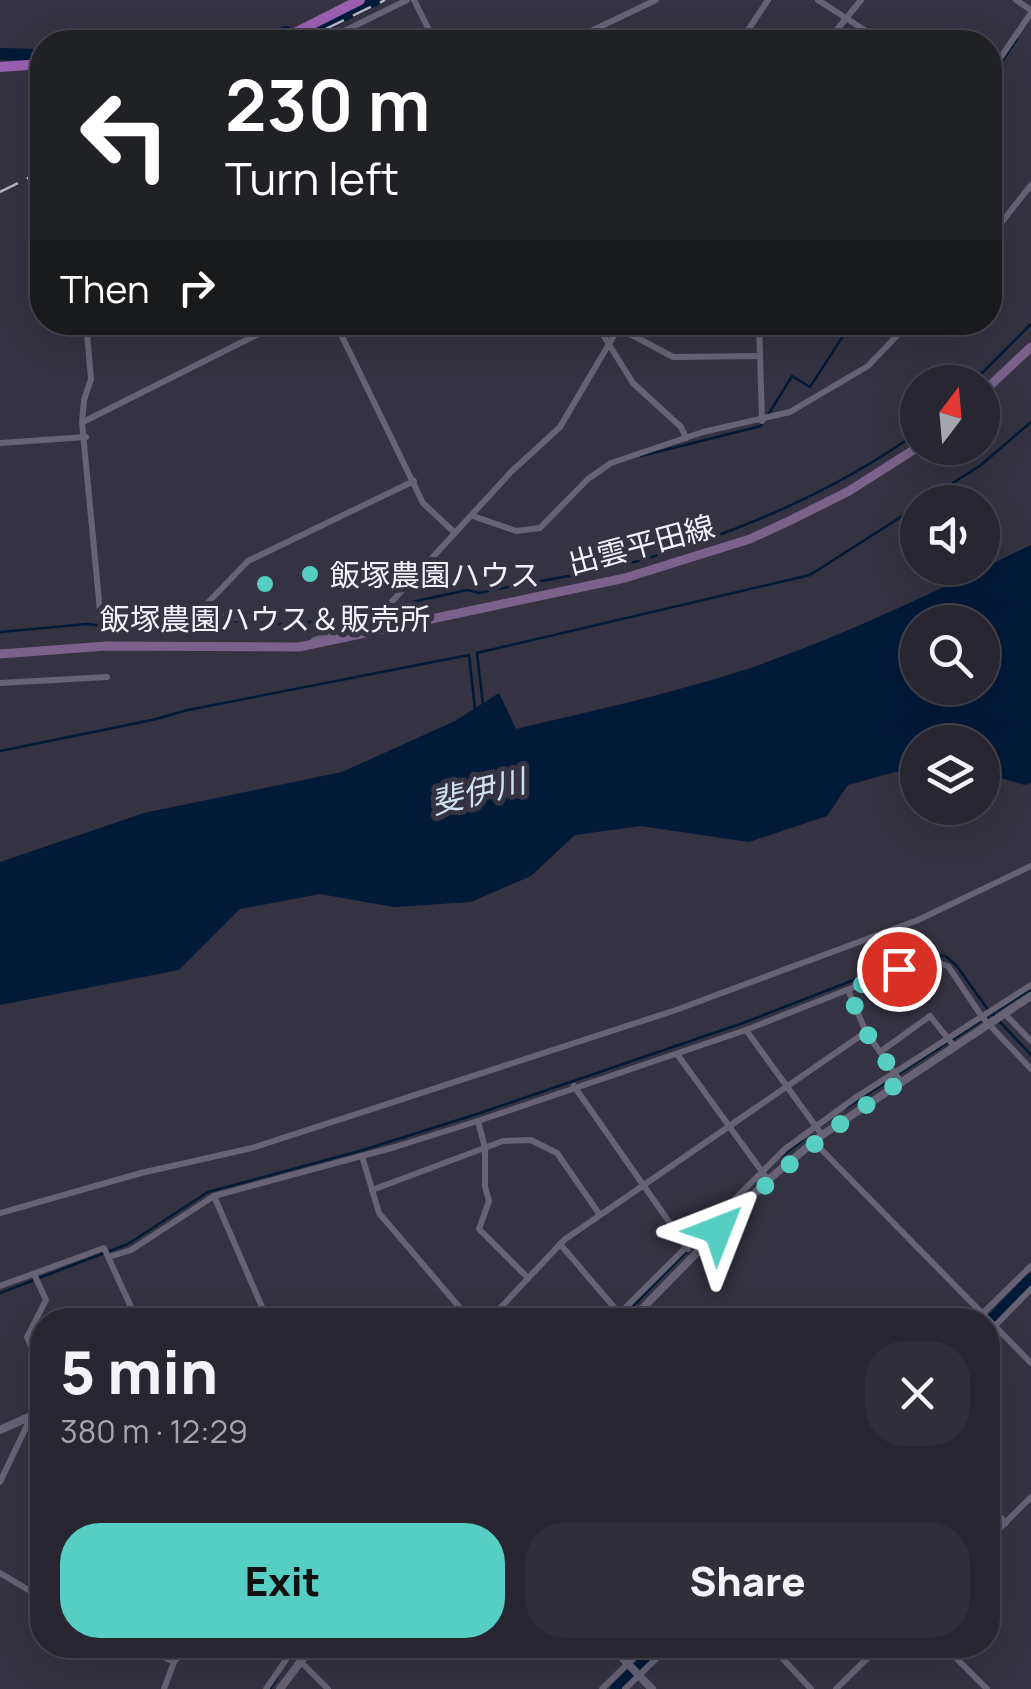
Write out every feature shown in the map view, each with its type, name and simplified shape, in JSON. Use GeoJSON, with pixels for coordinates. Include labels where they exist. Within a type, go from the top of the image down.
{"type":"FeatureCollection","features":[{"type":"Feature","properties":{"kind":"highway"},"geometry":{"type":"LineString","coordinates":[[300,30],[360,0]]}},
{"type":"Feature","properties":{"kind":"highway"},"geometry":{"type":"LineString","coordinates":[[0,67],[30,65]]}},
{"type":"Feature","properties":{"kind":"main road"},"geometry":{"type":"LineString","coordinates":[[1000,376],[1031,347]]}},
{"type":"Feature","properties":{"kind":"main road","name":"出雲平田線"},"geometry":{"type":"LineString","coordinates":[[0,654],[106,646],[298,647],[665,568],[789,522],[900,458]]}},
{"type":"Feature","properties":{"kind":"street"},"geometry":{"type":"LineString","coordinates":[[347,30],[411,0],[427,30]]}},
{"type":"Feature","properties":{"kind":"street"},"geometry":{"type":"LineString","coordinates":[[593,30],[656,0]]}},
{"type":"Feature","properties":{"kind":"street"},"geometry":{"type":"LineString","coordinates":[[748,30],[768,0]]}},
{"type":"Feature","properties":{"kind":"street"},"geometry":{"type":"LineString","coordinates":[[818,0],[864,30]]}},
{"type":"Feature","properties":{"kind":"street"},"geometry":{"type":"LineString","coordinates":[[836,30],[861,0]]}},
{"type":"Feature","properties":{"kind":"street"},"geometry":{"type":"LineString","coordinates":[[1002,55],[1031,12],[1016,0]]}},
{"type":"Feature","properties":{"kind":"street"},"geometry":{"type":"LineString","coordinates":[[1002,222],[1031,185]]}},
{"type":"Feature","properties":{"kind":"street"},"geometry":{"type":"LineString","coordinates":[[87,335],[91,379],[82,422],[101,622],[196,615],[256,619]]}},
{"type":"Feature","properties":{"kind":"street"},"geometry":{"type":"LineString","coordinates":[[82,422],[256,335]]}},
{"type":"Feature","properties":{"kind":"street"},"geometry":{"type":"LineString","coordinates":[[341,335],[423,503],[455,533]]}},
{"type":"Feature","properties":{"kind":"street"},"geometry":{"type":"LineString","coordinates":[[603,335],[633,384],[681,427],[686,438]]}},
{"type":"Feature","properties":{"kind":"street"},"geometry":{"type":"LineString","coordinates":[[298,647],[375,620],[512,472],[560,428],[615,335]]}},
{"type":"Feature","properties":{"kind":"street"},"geometry":{"type":"LineString","coordinates":[[626,335],[673,357],[760,356]]}},
{"type":"Feature","properties":{"kind":"street"},"geometry":{"type":"LineString","coordinates":[[759,335],[762,421]]}},
{"type":"Feature","properties":{"kind":"street"},"geometry":{"type":"LineString","coordinates":[[473,516],[516,530],[540,528],[588,479],[611,462],[790,412],[868,366],[898,335]]}},
{"type":"Feature","properties":{"kind":"street"},"geometry":{"type":"LineString","coordinates":[[0,443],[86,437]]}},
{"type":"Feature","properties":{"kind":"street"},"geometry":{"type":"LineString","coordinates":[[196,615],[248,561],[414,481]]}},
{"type":"Feature","properties":{"kind":"street"},"geometry":{"type":"LineString","coordinates":[[0,684],[107,677]]}},
{"type":"Feature","properties":{"kind":"street"},"geometry":{"type":"LineString","coordinates":[[0,1213],[142,1172],[252,1148],[676,1010],[918,920],[1031,866]]}},
{"type":"Feature","properties":{"kind":"street"},"geometry":{"type":"LineString","coordinates":[[110,1258],[131,1250],[214,1196],[478,1121],[746,1030],[925,959],[948,966],[985,1021],[1031,1069]]}},
{"type":"Feature","properties":{"kind":"street"},"geometry":{"type":"LineString","coordinates":[[631,1308],[761,1170],[816,1126],[894,1073],[985,1021],[1031,985]]}},
{"type":"Feature","properties":{"kind":"street"},"geometry":{"type":"LineString","coordinates":[[848,990],[866,1032],[900,1082]]}},
{"type":"Feature","properties":{"kind":"street"},"geometry":{"type":"LineString","coordinates":[[985,1021],[1031,996]]}},
{"type":"Feature","properties":{"kind":"street"},"geometry":{"type":"LineString","coordinates":[[1004,1014],[1031,1041]]}},
{"type":"Feature","properties":{"kind":"street"},"geometry":{"type":"LineString","coordinates":[[880,1052],[930,1016],[950,1042]]}},
{"type":"Feature","properties":{"kind":"street"},"geometry":{"type":"LineString","coordinates":[[746,1030],[822,1135]]}},
{"type":"Feature","properties":{"kind":"street"},"geometry":{"type":"LineString","coordinates":[[500,1308],[560,1244],[866,1032]]}},
{"type":"Feature","properties":{"kind":"street"},"geometry":{"type":"LineString","coordinates":[[633,1308],[768,1180],[822,1135],[950,1042]]}},
{"type":"Feature","properties":{"kind":"street"},"geometry":{"type":"LineString","coordinates":[[677,1054],[768,1180]]}},
{"type":"Feature","properties":{"kind":"street"},"geometry":{"type":"LineString","coordinates":[[574,1086],[692,1256]]}},
{"type":"Feature","properties":{"kind":"street"},"geometry":{"type":"LineString","coordinates":[[478,1121],[486,1148],[485,1186],[489,1202],[479,1229],[528,1278]]}},
{"type":"Feature","properties":{"kind":"street"},"geometry":{"type":"LineString","coordinates":[[372,1190],[502,1141],[531,1140],[558,1154],[600,1215]]}},
{"type":"Feature","properties":{"kind":"street"},"geometry":{"type":"LineString","coordinates":[[814,1142],[973,1308]]}},
{"type":"Feature","properties":{"kind":"street"},"geometry":{"type":"LineString","coordinates":[[362,1156],[379,1213],[460,1308]]}},
{"type":"Feature","properties":{"kind":"street"},"geometry":{"type":"LineString","coordinates":[[214,1196],[262,1308]]}},
{"type":"Feature","properties":{"kind":"street"},"geometry":{"type":"LineString","coordinates":[[560,1244],[614,1308]]}},
{"type":"Feature","properties":{"kind":"street"},"geometry":{"type":"LineString","coordinates":[[2,1288],[104,1248],[132,1308]]}},
{"type":"Feature","properties":{"kind":"street"},"geometry":{"type":"LineString","coordinates":[[991,1308],[1031,1266]]}},
{"type":"Feature","properties":{"kind":"street"},"geometry":{"type":"LineString","coordinates":[[34,1274],[46,1300],[42,1308]]}},
{"type":"Feature","properties":{"kind":"street"},"geometry":{"type":"LineString","coordinates":[[1000,1321],[1031,1289]]}},
{"type":"Feature","properties":{"kind":"street"},"geometry":{"type":"LineString","coordinates":[[1000,1331],[1031,1363]]}},
{"type":"Feature","properties":{"kind":"street"},"geometry":{"type":"LineString","coordinates":[[0,1430],[30,1417]]}},
{"type":"Feature","properties":{"kind":"street"},"geometry":{"type":"LineString","coordinates":[[0,1482],[30,1420]]}},
{"type":"Feature","properties":{"kind":"street"},"geometry":{"type":"LineString","coordinates":[[1000,1529],[1031,1497]]}},
{"type":"Feature","properties":{"kind":"street"},"geometry":{"type":"LineString","coordinates":[[1000,1517],[1006,1523]]}},
{"type":"Feature","properties":{"kind":"street"},"geometry":{"type":"LineString","coordinates":[[0,1573],[30,1591]]}},
{"type":"Feature","properties":{"kind":"street"},"geometry":{"type":"LineString","coordinates":[[166,1658],[174,1662]]}},
{"type":"Feature","properties":{"kind":"street"},"geometry":{"type":"LineString","coordinates":[[164,1689],[177,1658]]}},
{"type":"Feature","properties":{"kind":"street"},"geometry":{"type":"LineString","coordinates":[[266,1689],[285,1658]]}},
{"type":"Feature","properties":{"kind":"street"},"geometry":{"type":"LineString","coordinates":[[280,1689],[301,1658],[328,1689]]}},
{"type":"Feature","properties":{"kind":"street"},"geometry":{"type":"LineString","coordinates":[[622,1658],[652,1689]]}},
{"type":"Feature","properties":{"kind":"street"},"geometry":{"type":"LineString","coordinates":[[602,1689],[635,1658]]}},
{"type":"Feature","properties":{"kind":"street"},"geometry":{"type":"LineString","coordinates":[[625,1689],[657,1658]]}},
{"type":"Feature","properties":{"kind":"street"},"geometry":{"type":"LineString","coordinates":[[782,1658],[811,1689]]}},
{"type":"Feature","properties":{"kind":"street"},"geometry":{"type":"LineString","coordinates":[[836,1689],[868,1658]]}},
{"type":"Feature","properties":{"kind":"street"},"geometry":{"type":"LineString","coordinates":[[957,1658],[987,1689]]}},
{"type":"Feature","properties":{"kind":"water","name":"斐伊川"},"geometry":{"type":"Polygon","coordinates":[[[1031,545],[1031,783],[1000,778],[1000,725],[900,725],[900,772],[848,785],[827,816],[749,842],[641,826],[575,835],[531,876],[471,902],[394,907],[320,894],[240,909],[179,970],[0,1005],[0,862],[144,813],[342,772],[455,721],[499,693],[516,729],[716,679],[781,657],[900,607],[900,705],[1000,705],[1000,605],[905,605],[948,585],[1000,585],[1000,560],[1031,545]]]}},
{"type":"Feature","properties":{"kind":"waterway"},"geometry":{"type":"LineString","coordinates":[[314,30],[375,0]]}},
{"type":"Feature","properties":{"kind":"waterway"},"geometry":{"type":"LineString","coordinates":[[1002,61],[1017,39]]}},
{"type":"Feature","properties":{"kind":"waterway"},"geometry":{"type":"LineString","coordinates":[[0,54],[30,55]]}},
{"type":"Feature","properties":{"kind":"waterway"},"geometry":{"type":"LineString","coordinates":[[990,365],[1031,324]]}},
{"type":"Feature","properties":{"kind":"waterway"},"geometry":{"type":"LineString","coordinates":[[768,415],[792,376],[810,387],[844,335]]}},
{"type":"Feature","properties":{"kind":"waterway"},"geometry":{"type":"LineString","coordinates":[[641,456],[761,426],[763,422]]}},
{"type":"Feature","properties":{"kind":"waterway"},"geometry":{"type":"LineString","coordinates":[[950,485],[981,465],[1031,422]]}},
{"type":"Feature","properties":{"kind":"waterway"},"geometry":{"type":"LineString","coordinates":[[389,607],[467,590],[479,593],[599,570],[675,550],[748,524],[819,492],[900,444]]}},
{"type":"Feature","properties":{"kind":"waterway"},"geometry":{"type":"LineString","coordinates":[[483,704],[477,653],[810,575],[900,518]]}},
{"type":"Feature","properties":{"kind":"waterway"},"geometry":{"type":"LineString","coordinates":[[0,632],[196,619],[295,625],[381,608]]}},
{"type":"Feature","properties":{"kind":"waterway"},"geometry":{"type":"LineString","coordinates":[[0,751],[469,655],[475,709]]}},
{"type":"Feature","properties":{"kind":"waterway"},"geometry":{"type":"LineString","coordinates":[[0,1293],[128,1244],[208,1192],[477,1114],[743,1023],[921,954],[945,956],[956,965],[986,1007],[1031,1055]]}},
{"type":"Feature","properties":{"kind":"waterway"},"geometry":{"type":"LineString","coordinates":[[846,1108],[1031,989]]}},
{"type":"Feature","properties":{"kind":"waterway"},"geometry":{"type":"LineString","coordinates":[[782,1156],[803,1140]]}},
{"type":"Feature","properties":{"kind":"waterway"},"geometry":{"type":"LineString","coordinates":[[631,1308],[702,1236]]}},
{"type":"Feature","properties":{"kind":"waterway"},"geometry":{"type":"LineString","coordinates":[[1000,1311],[1031,1279]]}},
{"type":"Feature","properties":{"kind":"waterway"},"geometry":{"type":"LineString","coordinates":[[616,1689],[648,1658]]}},
{"type":"Feature","properties":{"kind":"waterway"},"geometry":{"type":"LineString","coordinates":[[270,1689],[277,1678]]}},
{"type":"Feature","properties":{"kind":"railway"},"geometry":{"type":"LineString","coordinates":[[324,30],[385,0]]}},
{"type":"Feature","properties":{"kind":"railway"},"geometry":{"type":"LineString","coordinates":[[0,192],[30,177]]}},
{"type":"Feature","properties":{"kind":"place","name":"飯塚農園ハウス"},"geometry":{"type":"Point","coordinates":[310,574]}},
{"type":"Feature","properties":{"kind":"place","name":"飯塚農園ハウス＆販売所"},"geometry":{"type":"Point","coordinates":[265,584]}},
{"type":"Feature","properties":{"kind":"route"},"geometry":{"type":"LineString","coordinates":[[718,1230],[768,1180],[822,1135],[900,1082],[866,1032],[848,990],[899,969]]}}]}
